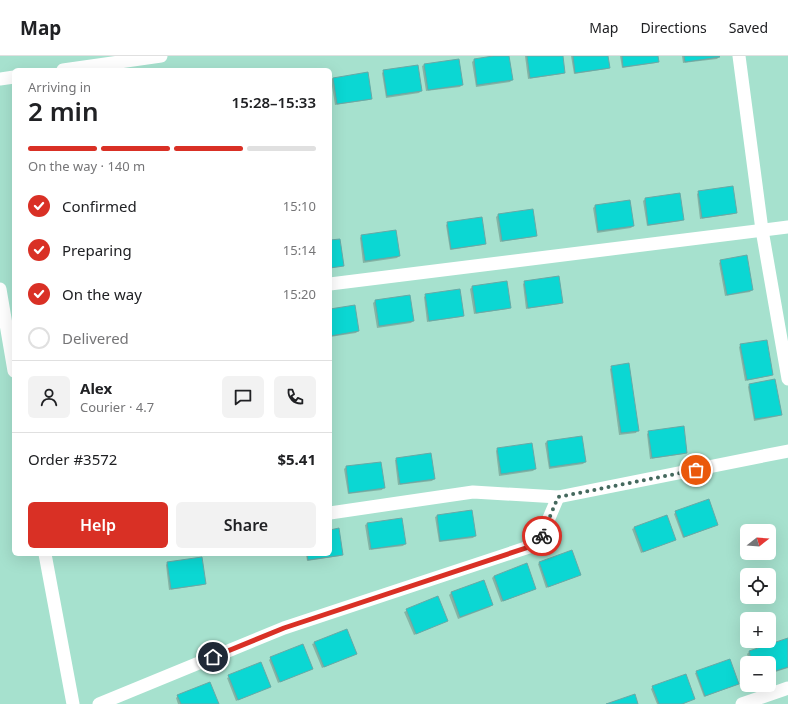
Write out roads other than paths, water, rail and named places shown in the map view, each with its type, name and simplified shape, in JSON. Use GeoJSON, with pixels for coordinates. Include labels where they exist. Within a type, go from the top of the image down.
{"type":"FeatureCollection","features":[{"type":"Feature","properties":{"kind":"street"},"geometry":{"type":"LineString","coordinates":[[68,68],[87,61],[160,56]]}},
{"type":"Feature","properties":{"kind":"street"},"geometry":{"type":"LineString","coordinates":[[739,56],[762,230],[788,379]]}},
{"type":"Feature","properties":{"kind":"street"},"geometry":{"type":"LineString","coordinates":[[0,79],[12,77]]}},
{"type":"Feature","properties":{"kind":"street"},"geometry":{"type":"LineString","coordinates":[[332,284],[788,227]]}},
{"type":"Feature","properties":{"kind":"street"},"geometry":{"type":"LineString","coordinates":[[0,289],[10,323],[12,347]]}},
{"type":"Feature","properties":{"kind":"street"},"geometry":{"type":"LineString","coordinates":[[332,513],[472,492],[558,497],[788,451]]}},
{"type":"Feature","properties":{"kind":"street"},"geometry":{"type":"LineString","coordinates":[[99,704],[284,628],[538,544],[558,497]]}},
{"type":"Feature","properties":{"kind":"street"},"geometry":{"type":"LineString","coordinates":[[45,556],[73,704]]}},
{"type":"Feature","properties":{"kind":"street"},"geometry":{"type":"LineString","coordinates":[[742,704],[788,688]]}}]}
